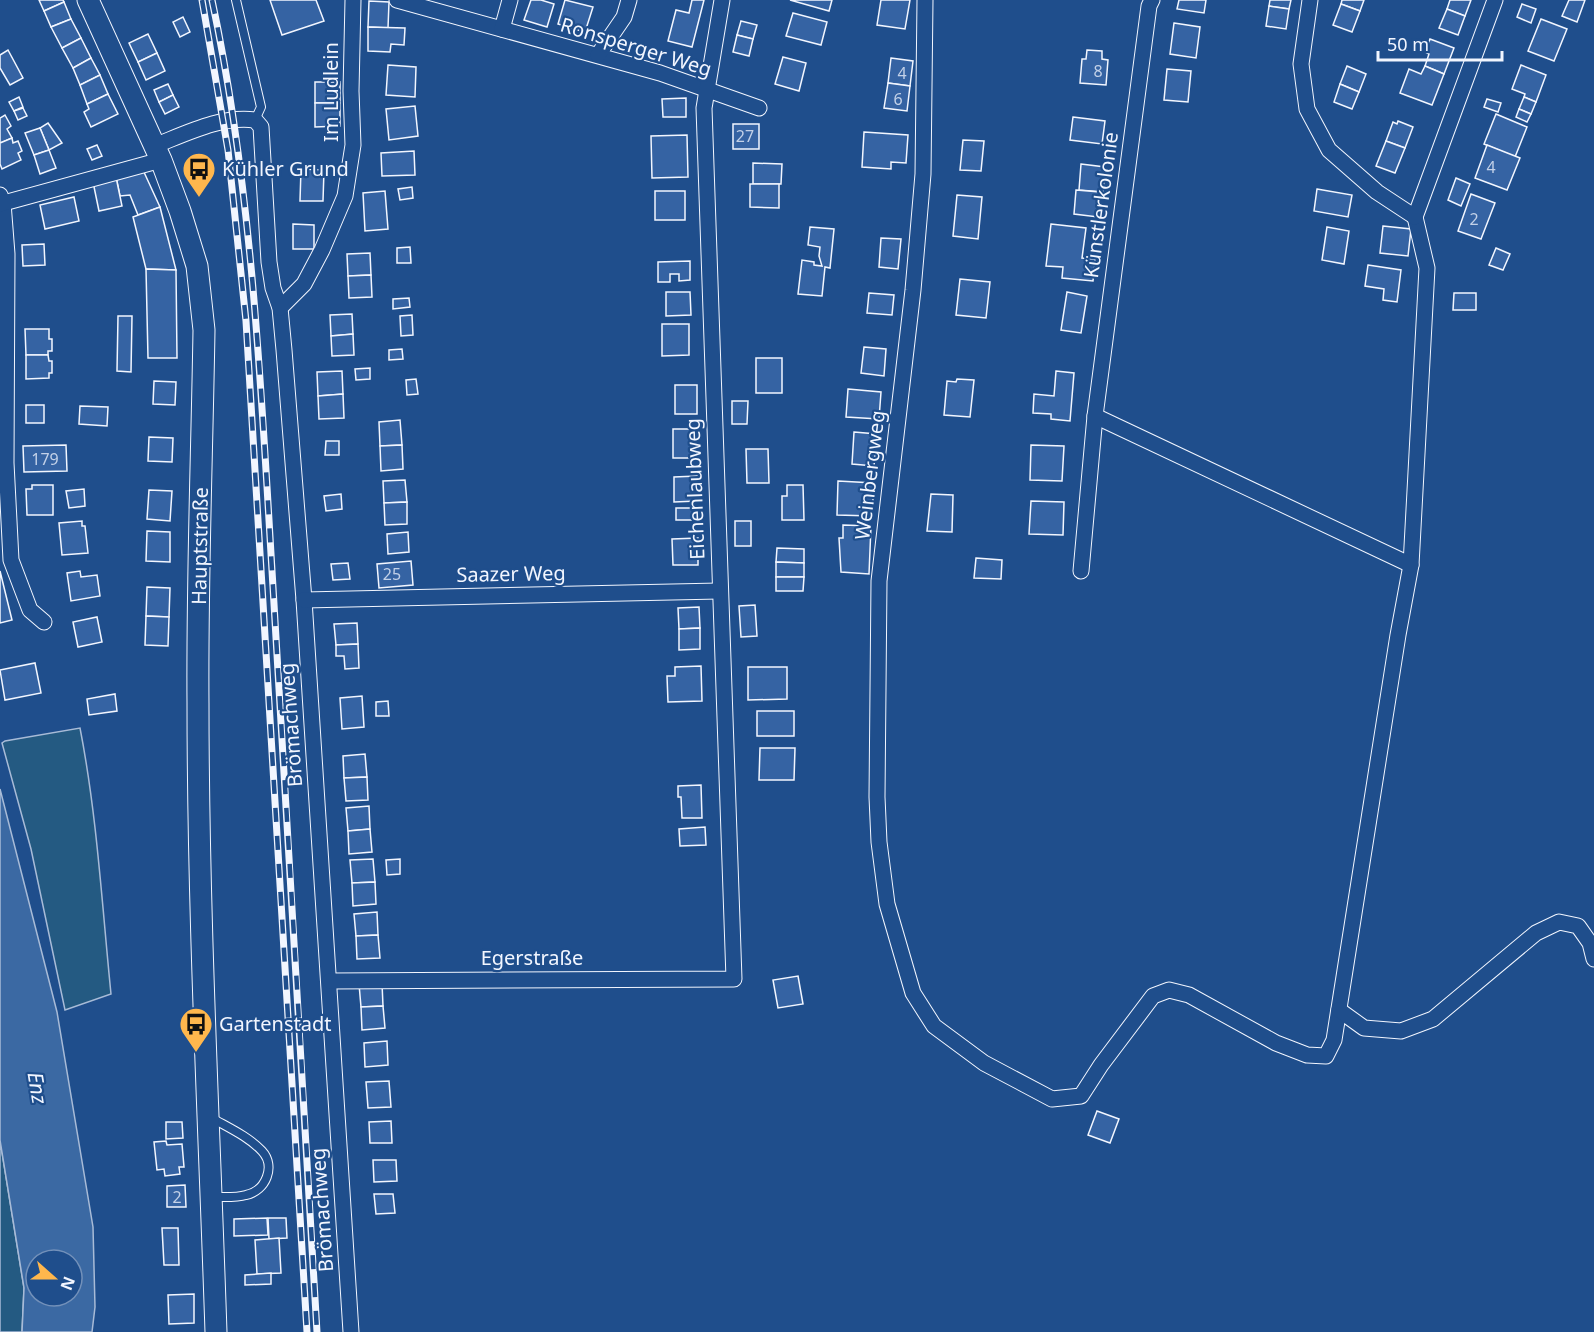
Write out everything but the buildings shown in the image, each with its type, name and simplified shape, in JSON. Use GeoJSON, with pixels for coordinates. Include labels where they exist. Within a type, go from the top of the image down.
{"type":"FeatureCollection","features":[{"type":"Feature","properties":{"kind":"street","name":"Hauptstraße"},"geometry":{"type":"LineString","coordinates":[[88,0],[158,153],[180,210],[197,266],[204,330],[198,701],[199,837],[207,1115]]}},
{"type":"Feature","properties":{"kind":"street","name":"Im Ludlein"},"geometry":{"type":"LineString","coordinates":[[280,308],[304,284],[322,250],[345,196],[353,145],[351,92],[353,0]]}},
{"type":"Feature","properties":{"kind":"street","name":"Ronsperger Weg"},"geometry":{"type":"LineString","coordinates":[[397,0],[660,73],[759,108]]}},
{"type":"Feature","properties":{"kind":"street"},"geometry":{"type":"LineString","coordinates":[[502,29],[510,0]]}},
{"type":"Feature","properties":{"kind":"street"},"geometry":{"type":"LineString","coordinates":[[598,55],[624,17],[629,0]]}},
{"type":"Feature","properties":{"kind":"street","name":"Eichenlaubweg"},"geometry":{"type":"LineString","coordinates":[[722,0],[704,108],[734,979]]}},
{"type":"Feature","properties":{"kind":"street","name":"Weinbergweg"},"geometry":{"type":"LineString","coordinates":[[925,0],[923,174],[913,290],[879,581],[877,797],[879,842],[887,904],[913,993],[934,1026],[984,1064],[1052,1099],[1081,1096],[1153,996],[1168,990],[1189,995],[1276,1043],[1307,1055],[1326,1056],[1334,1040],[1339,1010]]}},
{"type":"Feature","properties":{"kind":"street","name":"Künstlerkolonie"},"geometry":{"type":"LineString","coordinates":[[1081,571],[1095,416],[1149,6],[1152,0]]}},
{"type":"Feature","properties":{"kind":"street"},"geometry":{"type":"LineString","coordinates":[[1310,0],[1301,64],[1307,109],[1329,150],[1377,192],[1415,217]]}},
{"type":"Feature","properties":{"kind":"street"},"geometry":{"type":"LineString","coordinates":[[1495,0],[1415,217],[1427,268],[1411,565],[1339,1010],[1364,1028],[1401,1031],[1433,1019],[1536,933],[1558,922],[1578,926],[1590,943],[1594,959]]}},
{"type":"Feature","properties":{"kind":"street"},"geometry":{"type":"LineString","coordinates":[[44,622],[30,610],[11,560],[6,463],[7,254],[1,200],[158,153],[218,124],[245,118],[255,120]]}},
{"type":"Feature","properties":{"kind":"street","name":"Brömachweg"},"geometry":{"type":"LineString","coordinates":[[255,120],[261,127],[269,262],[273,288],[280,308],[304,600],[351,1332]]}},
{"type":"Feature","properties":{"kind":"street"},"geometry":{"type":"LineString","coordinates":[[1095,416],[1411,565]]}},
{"type":"Feature","properties":{"kind":"street","name":"Saazer Weg"},"geometry":{"type":"LineString","coordinates":[[304,600],[719,591]]}},
{"type":"Feature","properties":{"kind":"street","name":"Egerstraße"},"geometry":{"type":"LineString","coordinates":[[330,981],[734,979]]}},
{"type":"Feature","properties":{"kind":"street"},"geometry":{"type":"LineString","coordinates":[[207,1115],[216,1332]]}},
{"type":"Feature","properties":{"kind":"lane","name":"Brömachweg"},"geometry":{"type":"LineString","coordinates":[[236,0],[261,107],[255,120]]}},
{"type":"Feature","properties":{"kind":"lane"},"geometry":{"type":"LineString","coordinates":[[207,1115],[255,1144],[268,1160],[269,1171],[266,1181],[253,1193],[242,1196],[212,1197]]}},
{"type":"Feature","properties":{"kind":"shaded area"},"geometry":{"type":"Polygon","coordinates":[[[80,728],[95,827],[111,994],[65,1010],[31,849],[2,743],[80,728]]]}},
{"type":"Feature","properties":{"kind":"shaded area"},"geometry":{"type":"Polygon","coordinates":[[[0,1140],[24,1288],[22,1332],[0,1332],[0,1140]]]}},
{"type":"Feature","properties":{"kind":"water","name":"Enz"},"geometry":{"type":"Polygon","coordinates":[[[0,789],[57,1012],[93,1227],[95,1307],[92,1332],[22,1332],[24,1288],[0,1140],[0,789]]]}},
{"type":"Feature","properties":{"kind":"railway"},"geometry":{"type":"LineString","coordinates":[[202,0],[228,150],[246,321],[307,1332]]}},
{"type":"Feature","properties":{"kind":"railway"},"geometry":{"type":"LineString","coordinates":[[212,0],[237,146],[259,366],[317,1332]]}},
{"type":"Feature","properties":{"kind":"place","name":"Kühler Grund"},"geometry":{"type":"Point","coordinates":[199,198]}},
{"type":"Feature","properties":{"kind":"place","name":"Gartenstadt"},"geometry":{"type":"Point","coordinates":[196,1053]}}]}
